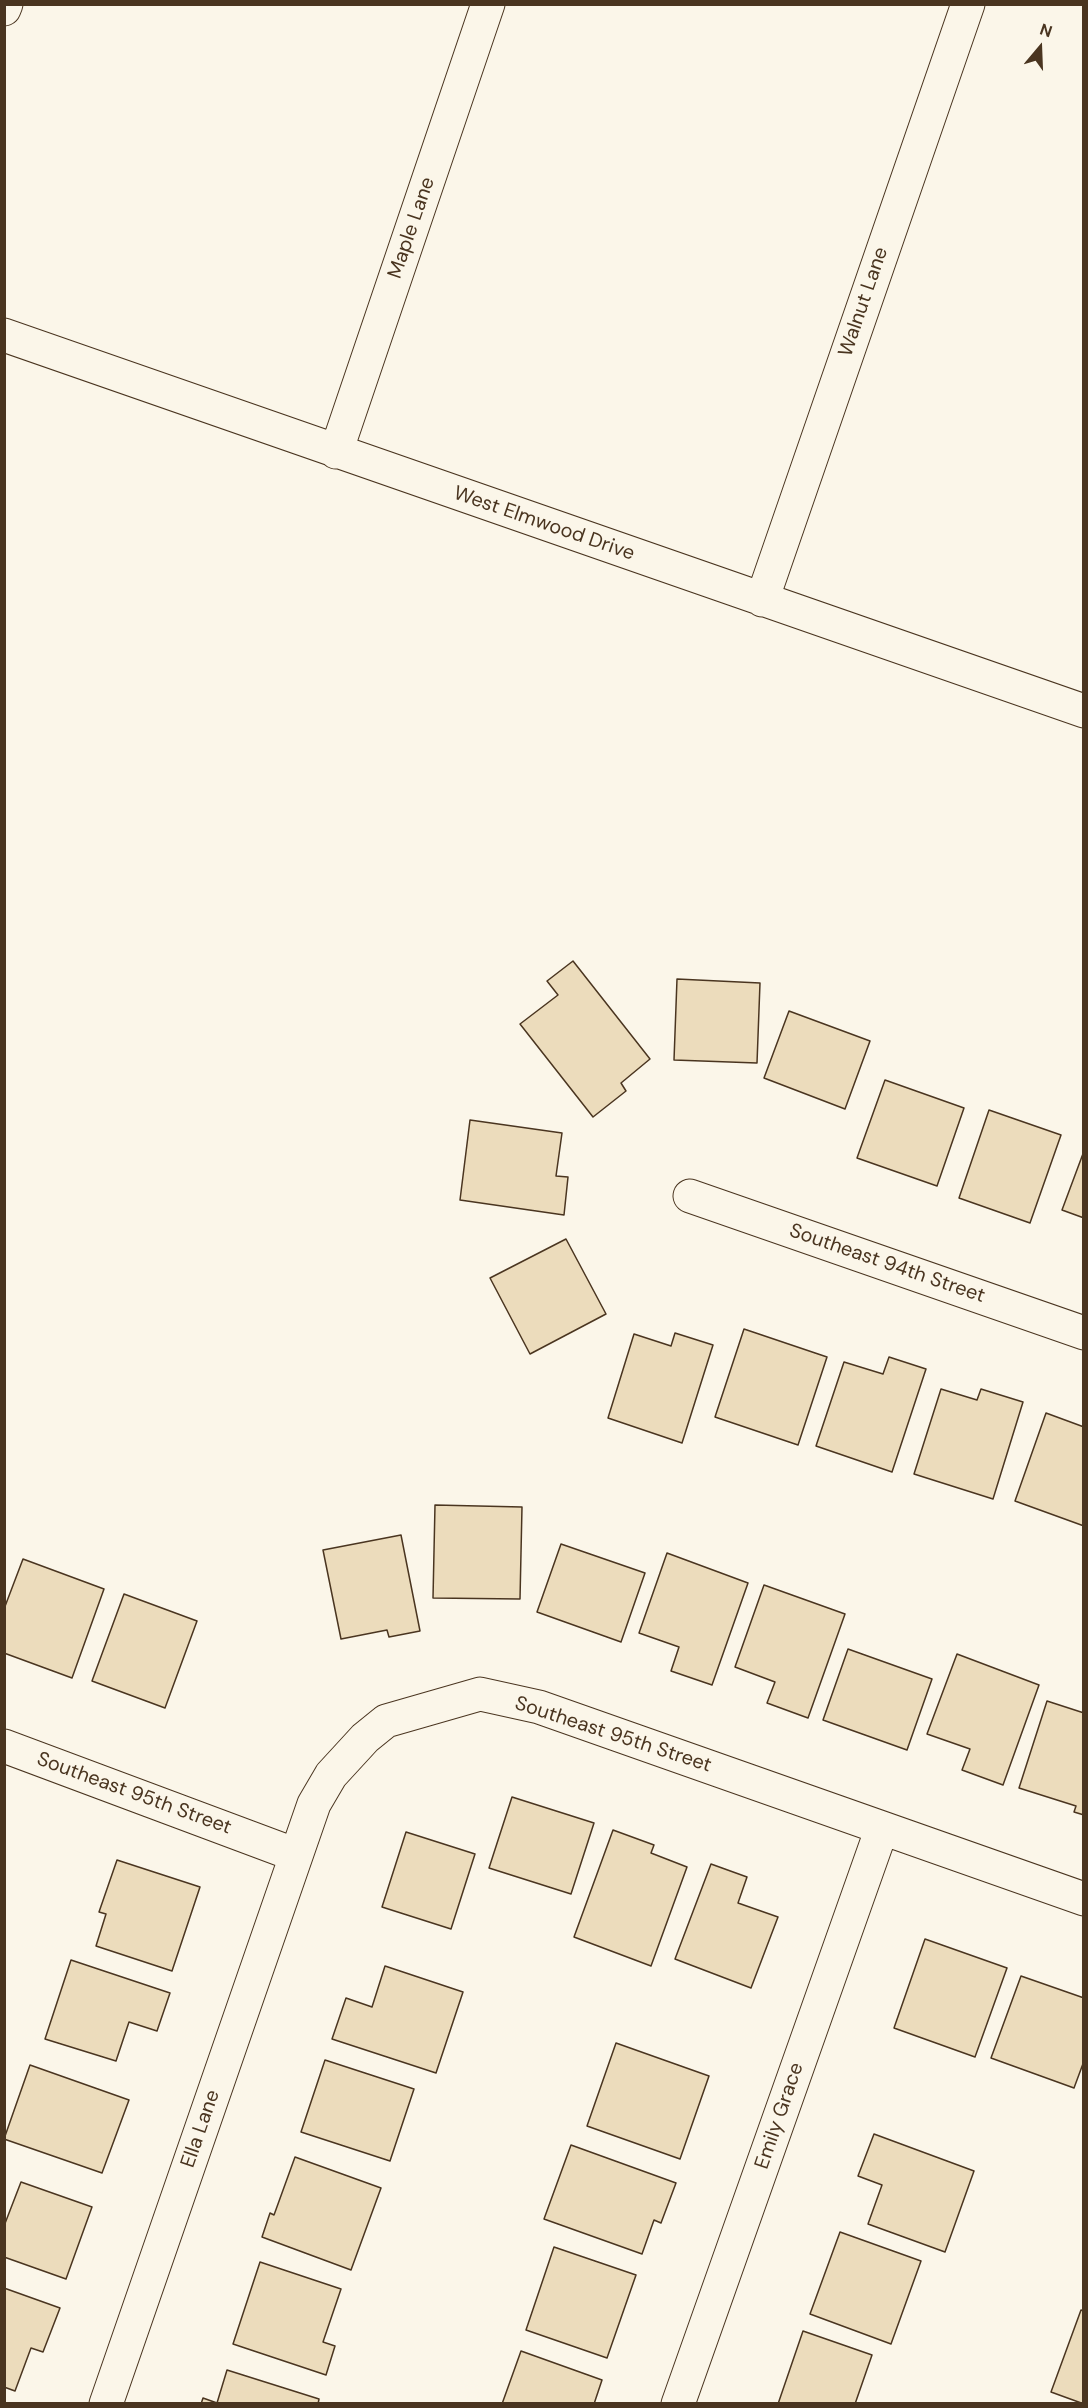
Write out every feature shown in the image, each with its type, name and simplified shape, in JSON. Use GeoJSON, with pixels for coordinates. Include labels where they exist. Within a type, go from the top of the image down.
{"type":"FeatureCollection","features":[{"type":"Feature","properties":{"kind":"street"},"geometry":{"type":"LineString","coordinates":[[4,9],[6,4]]}},
{"type":"Feature","properties":{"kind":"street","name":"Maple Lane"},"geometry":{"type":"LineString","coordinates":[[336,452],[488,4]]}},
{"type":"Feature","properties":{"kind":"street","name":"Walnut Lane"},"geometry":{"type":"LineString","coordinates":[[762,600],[968,4]]}},
{"type":"Feature","properties":{"kind":"street","name":"West Elmwood Drive"},"geometry":{"type":"LineString","coordinates":[[4,335],[1083,711]]}},
{"type":"Feature","properties":{"kind":"street","name":"Southeast 94th Street"},"geometry":{"type":"LineString","coordinates":[[690,1196],[1083,1333]]}},
{"type":"Feature","properties":{"kind":"street","name":"Southeast 95th Street"},"geometry":{"type":"LineString","coordinates":[[4,1746],[296,1855],[314,1804],[331,1775],[365,1738],[386,1721],[480,1694],[539,1707],[1083,1899]]}},
{"type":"Feature","properties":{"kind":"street","name":"Emily Grace"},"geometry":{"type":"LineString","coordinates":[[678,2403],[882,1828]]}},
{"type":"Feature","properties":{"kind":"street","name":"Ella Lane"},"geometry":{"type":"LineString","coordinates":[[106,2403],[296,1855]]}},
{"type":"Feature","properties":{"kind":"building"},"geometry":{"type":"Polygon","coordinates":[[[573,961],[650,1059],[621,1083],[626,1091],[593,1117],[520,1024],[558,995],[547,981],[573,961]]]}},
{"type":"Feature","properties":{"kind":"building"},"geometry":{"type":"Polygon","coordinates":[[[677,979],[760,983],[757,1063],[674,1060],[677,979]]]}},
{"type":"Feature","properties":{"kind":"building"},"geometry":{"type":"Polygon","coordinates":[[[789,1011],[870,1041],[845,1109],[764,1078],[789,1011]]]}},
{"type":"Feature","properties":{"kind":"building"},"geometry":{"type":"Polygon","coordinates":[[[885,1080],[964,1108],[937,1186],[857,1158],[885,1080]]]}},
{"type":"Feature","properties":{"kind":"building"},"geometry":{"type":"Polygon","coordinates":[[[989,1110],[1061,1135],[1030,1223],[959,1198],[989,1110]]]}},
{"type":"Feature","properties":{"kind":"building"},"geometry":{"type":"Polygon","coordinates":[[[470,1120],[562,1133],[556,1176],[568,1177],[564,1215],[460,1200],[470,1120]]]}},
{"type":"Feature","properties":{"kind":"building"},"geometry":{"type":"Polygon","coordinates":[[[1084,1151],[1084,1218],[1062,1210],[1084,1151]]]}},
{"type":"Feature","properties":{"kind":"building"},"geometry":{"type":"Polygon","coordinates":[[[566,1239],[606,1314],[530,1354],[490,1278],[566,1239]]]}},
{"type":"Feature","properties":{"kind":"building"},"geometry":{"type":"Polygon","coordinates":[[[744,1329],[827,1357],[798,1445],[715,1417],[744,1329]]]}},
{"type":"Feature","properties":{"kind":"building"},"geometry":{"type":"Polygon","coordinates":[[[675,1333],[713,1345],[682,1443],[608,1418],[634,1334],[671,1346],[675,1333]]]}},
{"type":"Feature","properties":{"kind":"building"},"geometry":{"type":"Polygon","coordinates":[[[889,1357],[926,1369],[892,1472],[816,1446],[844,1362],[883,1374],[889,1357]]]}},
{"type":"Feature","properties":{"kind":"building"},"geometry":{"type":"Polygon","coordinates":[[[941,1389],[977,1400],[981,1389],[1023,1402],[993,1499],[914,1474],[941,1389]]]}},
{"type":"Feature","properties":{"kind":"building"},"geometry":{"type":"Polygon","coordinates":[[[1046,1413],[1084,1427],[1084,1526],[1015,1501],[1046,1413]]]}},
{"type":"Feature","properties":{"kind":"building"},"geometry":{"type":"Polygon","coordinates":[[[435,1505],[522,1507],[520,1599],[433,1598],[435,1505]]]}},
{"type":"Feature","properties":{"kind":"building"},"geometry":{"type":"Polygon","coordinates":[[[401,1535],[420,1631],[389,1637],[387,1630],[341,1639],[323,1550],[401,1535]]]}},
{"type":"Feature","properties":{"kind":"building"},"geometry":{"type":"Polygon","coordinates":[[[561,1544],[645,1573],[621,1642],[537,1612],[561,1544]]]}},
{"type":"Feature","properties":{"kind":"building"},"geometry":{"type":"Polygon","coordinates":[[[667,1553],[748,1583],[712,1685],[671,1671],[679,1647],[639,1633],[667,1553]]]}},
{"type":"Feature","properties":{"kind":"building"},"geometry":{"type":"Polygon","coordinates":[[[23,1559],[104,1589],[72,1678],[4,1653],[4,1609],[23,1559]]]}},
{"type":"Feature","properties":{"kind":"building"},"geometry":{"type":"Polygon","coordinates":[[[764,1585],[845,1614],[808,1718],[767,1703],[775,1682],[735,1667],[764,1585]]]}},
{"type":"Feature","properties":{"kind":"building"},"geometry":{"type":"Polygon","coordinates":[[[124,1594],[197,1621],[165,1708],[92,1681],[124,1594]]]}},
{"type":"Feature","properties":{"kind":"building"},"geometry":{"type":"Polygon","coordinates":[[[848,1649],[932,1679],[907,1750],[823,1720],[848,1649]]]}},
{"type":"Feature","properties":{"kind":"building"},"geometry":{"type":"Polygon","coordinates":[[[957,1654],[1039,1685],[1003,1785],[962,1770],[970,1749],[927,1734],[957,1654]]]}},
{"type":"Feature","properties":{"kind":"building"},"geometry":{"type":"Polygon","coordinates":[[[1047,1701],[1084,1713],[1084,1815],[1074,1812],[1076,1806],[1019,1788],[1047,1701]]]}},
{"type":"Feature","properties":{"kind":"building"},"geometry":{"type":"Polygon","coordinates":[[[512,1797],[594,1823],[571,1894],[489,1868],[512,1797]]]}},
{"type":"Feature","properties":{"kind":"building"},"geometry":{"type":"Polygon","coordinates":[[[613,1830],[654,1845],[651,1853],[687,1867],[651,1966],[574,1937],[613,1830]]]}},
{"type":"Feature","properties":{"kind":"building"},"geometry":{"type":"Polygon","coordinates":[[[406,1832],[475,1854],[451,1929],[382,1907],[406,1832]]]}},
{"type":"Feature","properties":{"kind":"building"},"geometry":{"type":"Polygon","coordinates":[[[117,1860],[200,1887],[172,1971],[96,1946],[106,1914],[99,1912],[117,1860]]]}},
{"type":"Feature","properties":{"kind":"building"},"geometry":{"type":"Polygon","coordinates":[[[711,1864],[747,1877],[738,1903],[778,1917],[751,1988],[675,1959],[711,1864]]]}},
{"type":"Feature","properties":{"kind":"building"},"geometry":{"type":"Polygon","coordinates":[[[925,1939],[1007,1968],[975,2057],[894,2028],[925,1939]]]}},
{"type":"Feature","properties":{"kind":"building"},"geometry":{"type":"Polygon","coordinates":[[[71,1960],[170,1993],[157,2031],[129,2022],[116,2061],[45,2039],[71,1960]]]}},
{"type":"Feature","properties":{"kind":"building"},"geometry":{"type":"Polygon","coordinates":[[[385,1966],[463,1992],[436,2073],[332,2039],[346,1998],[372,2007],[385,1966]]]}},
{"type":"Feature","properties":{"kind":"building"},"geometry":{"type":"Polygon","coordinates":[[[1021,1976],[1084,1998],[1084,2061],[1074,2088],[991,2058],[1021,1976]]]}},
{"type":"Feature","properties":{"kind":"building"},"geometry":{"type":"Polygon","coordinates":[[[616,2043],[709,2076],[680,2159],[587,2126],[616,2043]]]}},
{"type":"Feature","properties":{"kind":"building"},"geometry":{"type":"Polygon","coordinates":[[[325,2060],[414,2089],[390,2161],[301,2132],[325,2060]]]}},
{"type":"Feature","properties":{"kind":"building"},"geometry":{"type":"Polygon","coordinates":[[[30,2065],[129,2100],[102,2173],[4,2139],[30,2065]]]}},
{"type":"Feature","properties":{"kind":"building"},"geometry":{"type":"Polygon","coordinates":[[[874,2134],[974,2171],[945,2252],[868,2224],[882,2185],[858,2176],[874,2134]]]}},
{"type":"Feature","properties":{"kind":"building"},"geometry":{"type":"Polygon","coordinates":[[[571,2145],[676,2183],[661,2223],[654,2220],[642,2254],[544,2219],[571,2145]]]}},
{"type":"Feature","properties":{"kind":"building"},"geometry":{"type":"Polygon","coordinates":[[[295,2157],[381,2188],[351,2270],[262,2237],[270,2213],[274,2215],[295,2157]]]}},
{"type":"Feature","properties":{"kind":"building"},"geometry":{"type":"Polygon","coordinates":[[[21,2182],[92,2207],[66,2279],[4,2257],[4,2226],[21,2182]]]}},
{"type":"Feature","properties":{"kind":"building"},"geometry":{"type":"Polygon","coordinates":[[[840,2232],[921,2261],[891,2344],[810,2314],[840,2232]]]}},
{"type":"Feature","properties":{"kind":"building"},"geometry":{"type":"Polygon","coordinates":[[[554,2247],[636,2275],[607,2358],[526,2330],[554,2247]]]}},
{"type":"Feature","properties":{"kind":"building"},"geometry":{"type":"Polygon","coordinates":[[[260,2262],[341,2289],[323,2342],[335,2346],[326,2375],[233,2344],[260,2262]]]}},
{"type":"Feature","properties":{"kind":"building"},"geometry":{"type":"Polygon","coordinates":[[[4,2288],[60,2308],[43,2352],[31,2348],[15,2391],[4,2387],[4,2288]]]}},
{"type":"Feature","properties":{"kind":"building"},"geometry":{"type":"Polygon","coordinates":[[[1081,2310],[1084,2311],[1084,2404],[1051,2392],[1081,2310]]]}},
{"type":"Feature","properties":{"kind":"building"},"geometry":{"type":"Polygon","coordinates":[[[803,2331],[872,2355],[855,2404],[778,2404],[803,2331]]]}},
{"type":"Feature","properties":{"kind":"building"},"geometry":{"type":"Polygon","coordinates":[[[521,2351],[602,2380],[594,2404],[502,2404],[521,2351]]]}},
{"type":"Feature","properties":{"kind":"building"},"geometry":{"type":"Polygon","coordinates":[[[227,2370],[319,2399],[318,2404],[201,2404],[203,2398],[217,2403],[227,2370]]]}}]}
